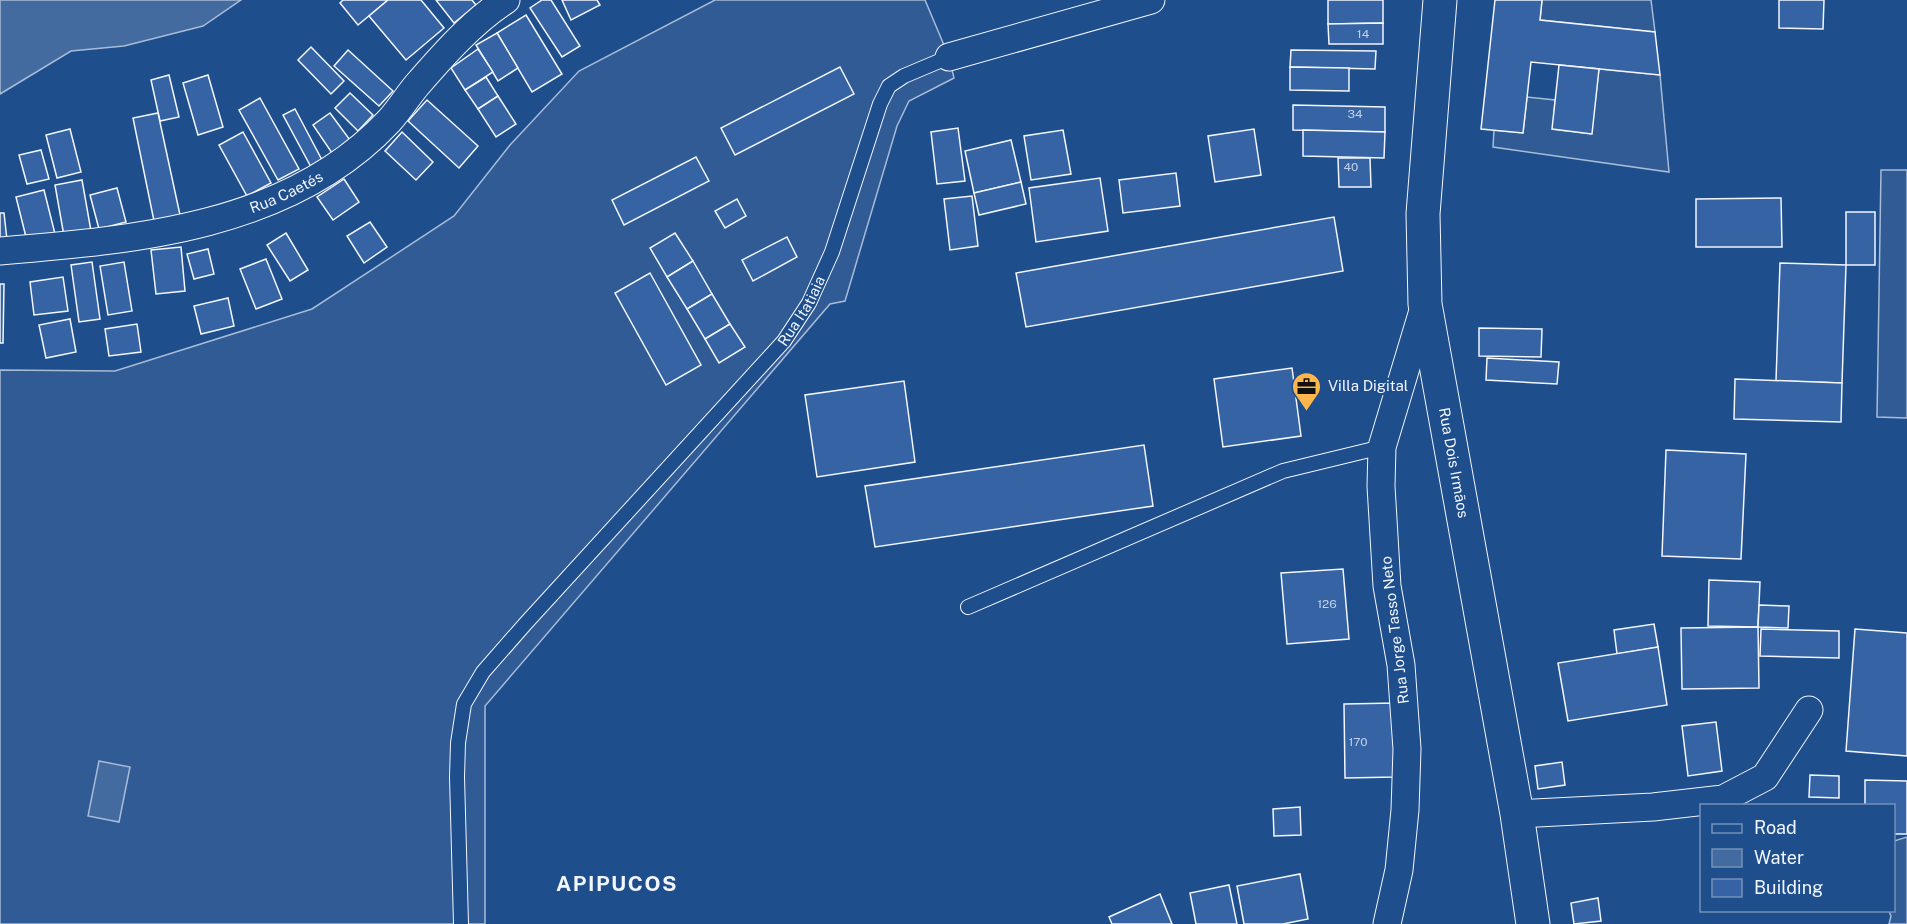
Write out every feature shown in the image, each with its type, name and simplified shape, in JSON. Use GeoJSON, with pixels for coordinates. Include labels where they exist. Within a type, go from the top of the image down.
{"type":"FeatureCollection","features":[{"type":"Feature","properties":{"kind":"main road","name":"Rua Dois Irmãos"},"geometry":{"type":"LineString","coordinates":[[1440,0],[1423,214],[1425,304],[1517,814],[1533,924]]}},
{"type":"Feature","properties":{"kind":"street","name":"Rua Caetés"},"geometry":{"type":"LineString","coordinates":[[0,251],[75,245],[162,233],[237,214],[294,190],[345,161],[389,122],[417,86],[460,39],[506,0]]}},
{"type":"Feature","properties":{"kind":"street","name":"Rua Itatiaia"},"geometry":{"type":"LineString","coordinates":[[949,57],[1151,0]]}},
{"type":"Feature","properties":{"kind":"street","name":"Rua Jorge Tasso Neto"},"geometry":{"type":"LineString","coordinates":[[1388,924],[1399,870],[1405,810],[1407,749],[1401,665],[1387,586],[1381,486],[1382,447],[1425,304]]}},
{"type":"Feature","properties":{"kind":"street"},"geometry":{"type":"LineString","coordinates":[[1517,814],[1653,807],[1723,799],[1766,777],[1809,710]]}},
{"type":"Feature","properties":{"kind":"lane","name":"Rua Itatiaia"},"geometry":{"type":"LineString","coordinates":[[461,924],[457,777],[458,743],[464,704],[483,672],[526,622],[784,341],[809,303],[832,252],[880,104],[889,86],[904,75],[949,57]]}},
{"type":"Feature","properties":{"kind":"lane"},"geometry":{"type":"LineString","coordinates":[[968,607],[1283,471],[1382,447]]}},
{"type":"Feature","properties":{"kind":"shaded area"},"geometry":{"type":"Polygon","coordinates":[[[715,0],[925,0],[949,57],[954,78],[909,101],[897,126],[845,301],[830,304],[485,706],[485,924],[0,924],[0,370],[115,371],[312,309],[454,216],[510,145],[579,71],[715,0]]]}},
{"type":"Feature","properties":{"kind":"shaded area"},"geometry":{"type":"Polygon","coordinates":[[[1542,0],[1651,0],[1655,32],[1540,20],[1542,0]]]}},
{"type":"Feature","properties":{"kind":"shaded area"},"geometry":{"type":"Polygon","coordinates":[[[1599,69],[1660,75],[1669,172],[1493,147],[1494,130],[1523,133],[1527,97],[1555,100],[1553,129],[1591,134],[1599,69]]]}},
{"type":"Feature","properties":{"kind":"shaded area"},"geometry":{"type":"Polygon","coordinates":[[[1881,170],[1907,170],[1907,418],[1877,417],[1881,170]]]}},
{"type":"Feature","properties":{"kind":"shaded area"},"geometry":{"type":"Polygon","coordinates":[[[1907,837],[1907,924],[1889,924],[1889,912],[1895,912],[1895,841],[1907,837]]]}},
{"type":"Feature","properties":{"kind":"water"},"geometry":{"type":"Polygon","coordinates":[[[0,0],[241,0],[203,26],[124,46],[71,51],[0,94],[0,0]]]}},
{"type":"Feature","properties":{"kind":"water"},"geometry":{"type":"Polygon","coordinates":[[[99,761],[130,767],[119,822],[88,816],[99,761]]]}},
{"type":"Feature","properties":{"kind":"building"},"geometry":{"type":"Polygon","coordinates":[[[343,0],[388,0],[358,25],[340,3],[343,0]]]}},
{"type":"Feature","properties":{"kind":"building"},"geometry":{"type":"Polygon","coordinates":[[[388,0],[421,0],[444,28],[406,60],[369,16],[388,0]]]}},
{"type":"Feature","properties":{"kind":"building"},"geometry":{"type":"Polygon","coordinates":[[[436,0],[472,0],[476,5],[454,23],[436,0]]]}},
{"type":"Feature","properties":{"kind":"building"},"geometry":{"type":"Polygon","coordinates":[[[542,0],[551,0],[580,46],[562,57],[530,8],[542,0]]]}},
{"type":"Feature","properties":{"kind":"building"},"geometry":{"type":"Polygon","coordinates":[[[562,0],[597,0],[600,5],[571,20],[562,0]]]}},
{"type":"Feature","properties":{"kind":"building"},"geometry":{"type":"Polygon","coordinates":[[[1328,0],[1383,0],[1383,23],[1328,24],[1328,0]]]}},
{"type":"Feature","properties":{"kind":"building"},"geometry":{"type":"Polygon","coordinates":[[[1495,0],[1542,0],[1540,20],[1655,32],[1660,75],[1531,62],[1523,133],[1481,129],[1495,0]]]}},
{"type":"Feature","properties":{"kind":"building"},"geometry":{"type":"Polygon","coordinates":[[[1779,0],[1824,0],[1823,29],[1779,28],[1779,0]]]}},
{"type":"Feature","properties":{"kind":"building"},"geometry":{"type":"Polygon","coordinates":[[[526,15],[562,74],[532,92],[497,33],[526,15]]]}},
{"type":"Feature","properties":{"kind":"building"},"geometry":{"type":"Polygon","coordinates":[[[1383,23],[1383,44],[1329,44],[1328,24],[1383,23]]]}},
{"type":"Feature","properties":{"kind":"building"},"geometry":{"type":"Polygon","coordinates":[[[497,33],[518,68],[498,81],[476,45],[497,33]]]}},
{"type":"Feature","properties":{"kind":"building"},"geometry":{"type":"Polygon","coordinates":[[[311,47],[344,81],[331,94],[298,60],[311,47]]]}},
{"type":"Feature","properties":{"kind":"building"},"geometry":{"type":"Polygon","coordinates":[[[478,49],[493,72],[465,90],[451,68],[478,49]]]}},
{"type":"Feature","properties":{"kind":"building"},"geometry":{"type":"Polygon","coordinates":[[[348,50],[393,91],[379,106],[334,66],[348,50]]]}},
{"type":"Feature","properties":{"kind":"building"},"geometry":{"type":"Polygon","coordinates":[[[1291,50],[1376,51],[1375,69],[1290,67],[1291,50]]]}},
{"type":"Feature","properties":{"kind":"building"},"geometry":{"type":"Polygon","coordinates":[[[1559,65],[1599,69],[1592,134],[1552,129],[1559,65]]]}},
{"type":"Feature","properties":{"kind":"building"},"geometry":{"type":"Polygon","coordinates":[[[840,67],[854,94],[735,155],[721,128],[840,67]]]}},
{"type":"Feature","properties":{"kind":"building"},"geometry":{"type":"Polygon","coordinates":[[[1290,67],[1349,68],[1349,91],[1290,90],[1290,67]]]}},
{"type":"Feature","properties":{"kind":"building"},"geometry":{"type":"Polygon","coordinates":[[[169,75],[179,117],[160,121],[151,80],[169,75]]]}},
{"type":"Feature","properties":{"kind":"building"},"geometry":{"type":"Polygon","coordinates":[[[208,75],[223,127],[198,135],[183,83],[208,75]]]}},
{"type":"Feature","properties":{"kind":"building"},"geometry":{"type":"Polygon","coordinates":[[[486,77],[498,96],[478,109],[465,90],[486,77]]]}},
{"type":"Feature","properties":{"kind":"building"},"geometry":{"type":"Polygon","coordinates":[[[350,93],[373,115],[358,131],[335,108],[350,93]]]}},
{"type":"Feature","properties":{"kind":"building"},"geometry":{"type":"Polygon","coordinates":[[[498,96],[516,124],[496,137],[478,109],[498,96]]]}},
{"type":"Feature","properties":{"kind":"building"},"geometry":{"type":"Polygon","coordinates":[[[260,98],[299,169],[278,180],[239,110],[260,98]]]}},
{"type":"Feature","properties":{"kind":"building"},"geometry":{"type":"Polygon","coordinates":[[[427,100],[478,146],[459,168],[408,121],[427,100]]]}},
{"type":"Feature","properties":{"kind":"building"},"geometry":{"type":"Polygon","coordinates":[[[1293,105],[1385,107],[1385,132],[1293,130],[1293,105]]]}},
{"type":"Feature","properties":{"kind":"building"},"geometry":{"type":"Polygon","coordinates":[[[295,109],[322,160],[311,167],[283,115],[295,109]]]}},
{"type":"Feature","properties":{"kind":"building"},"geometry":{"type":"Polygon","coordinates":[[[158,113],[180,215],[154,221],[133,118],[158,113]]]}},
{"type":"Feature","properties":{"kind":"building"},"geometry":{"type":"Polygon","coordinates":[[[330,113],[350,140],[332,153],[313,125],[330,113]]]}},
{"type":"Feature","properties":{"kind":"building"},"geometry":{"type":"Polygon","coordinates":[[[958,128],[965,181],[937,184],[931,132],[958,128]]]}},
{"type":"Feature","properties":{"kind":"building"},"geometry":{"type":"Polygon","coordinates":[[[70,129],[81,172],[57,178],[46,135],[70,129]]]}},
{"type":"Feature","properties":{"kind":"building"},"geometry":{"type":"Polygon","coordinates":[[[1254,129],[1261,175],[1215,182],[1208,136],[1254,129]]]}},
{"type":"Feature","properties":{"kind":"building"},"geometry":{"type":"Polygon","coordinates":[[[1063,130],[1071,174],[1031,180],[1024,136],[1063,130]]]}},
{"type":"Feature","properties":{"kind":"building"},"geometry":{"type":"Polygon","coordinates":[[[1303,130],[1385,132],[1384,158],[1303,156],[1303,130]]]}},
{"type":"Feature","properties":{"kind":"building"},"geometry":{"type":"Polygon","coordinates":[[[243,132],[271,183],[247,196],[219,145],[243,132]]]}},
{"type":"Feature","properties":{"kind":"building"},"geometry":{"type":"Polygon","coordinates":[[[402,132],[433,162],[416,180],[385,151],[402,132]]]}},
{"type":"Feature","properties":{"kind":"building"},"geometry":{"type":"Polygon","coordinates":[[[1011,140],[1021,182],[974,193],[965,151],[1011,140]]]}},
{"type":"Feature","properties":{"kind":"building"},"geometry":{"type":"Polygon","coordinates":[[[41,150],[49,179],[27,184],[19,155],[41,150]]]}},
{"type":"Feature","properties":{"kind":"building"},"geometry":{"type":"Polygon","coordinates":[[[696,157],[709,181],[624,225],[612,200],[696,157]]]}},
{"type":"Feature","properties":{"kind":"building"},"geometry":{"type":"Polygon","coordinates":[[[1338,158],[1370,158],[1371,187],[1339,187],[1338,158]]]}},
{"type":"Feature","properties":{"kind":"building"},"geometry":{"type":"Polygon","coordinates":[[[1176,173],[1180,206],[1123,213],[1119,180],[1176,173]]]}},
{"type":"Feature","properties":{"kind":"building"},"geometry":{"type":"Polygon","coordinates":[[[1100,178],[1108,231],[1036,242],[1029,188],[1100,178]]]}},
{"type":"Feature","properties":{"kind":"building"},"geometry":{"type":"Polygon","coordinates":[[[344,179],[359,202],[333,220],[317,197],[344,179]]]}},
{"type":"Feature","properties":{"kind":"building"},"geometry":{"type":"Polygon","coordinates":[[[82,180],[91,231],[64,236],[55,185],[82,180]]]}},
{"type":"Feature","properties":{"kind":"building"},"geometry":{"type":"Polygon","coordinates":[[[1021,182],[1026,204],[979,215],[974,193],[1021,182]]]}},
{"type":"Feature","properties":{"kind":"building"},"geometry":{"type":"Polygon","coordinates":[[[117,188],[126,222],[99,229],[90,195],[117,188]]]}},
{"type":"Feature","properties":{"kind":"building"},"geometry":{"type":"Polygon","coordinates":[[[44,190],[56,238],[28,245],[16,197],[44,190]]]}},
{"type":"Feature","properties":{"kind":"building"},"geometry":{"type":"Polygon","coordinates":[[[972,196],[978,246],[950,250],[944,199],[972,196]]]}},
{"type":"Feature","properties":{"kind":"building"},"geometry":{"type":"Polygon","coordinates":[[[1781,198],[1782,247],[1696,247],[1696,199],[1781,198]]]}},
{"type":"Feature","properties":{"kind":"building"},"geometry":{"type":"Polygon","coordinates":[[[737,199],[746,216],[725,228],[715,211],[737,199]]]}},
{"type":"Feature","properties":{"kind":"building"},"geometry":{"type":"Polygon","coordinates":[[[1846,212],[1875,212],[1875,265],[1846,265],[1846,212]]]}},
{"type":"Feature","properties":{"kind":"building"},"geometry":{"type":"Polygon","coordinates":[[[0,213],[4,213],[7,240],[0,241],[0,213]]]}},
{"type":"Feature","properties":{"kind":"building"},"geometry":{"type":"Polygon","coordinates":[[[1334,217],[1343,271],[1026,327],[1016,273],[1334,217]]]}},
{"type":"Feature","properties":{"kind":"building"},"geometry":{"type":"Polygon","coordinates":[[[370,222],[387,247],[364,263],[347,236],[370,222]]]}},
{"type":"Feature","properties":{"kind":"building"},"geometry":{"type":"Polygon","coordinates":[[[286,233],[308,270],[290,281],[267,245],[286,233]]]}},
{"type":"Feature","properties":{"kind":"building"},"geometry":{"type":"Polygon","coordinates":[[[675,233],[693,261],[667,277],[650,248],[675,233]]]}},
{"type":"Feature","properties":{"kind":"building"},"geometry":{"type":"Polygon","coordinates":[[[787,237],[797,257],[753,281],[742,260],[787,237]]]}},
{"type":"Feature","properties":{"kind":"building"},"geometry":{"type":"Polygon","coordinates":[[[181,247],[185,291],[156,294],[151,250],[181,247]]]}},
{"type":"Feature","properties":{"kind":"building"},"geometry":{"type":"Polygon","coordinates":[[[208,249],[214,274],[194,279],[187,254],[208,249]]]}},
{"type":"Feature","properties":{"kind":"building"},"geometry":{"type":"Polygon","coordinates":[[[266,259],[282,299],[256,309],[240,269],[266,259]]]}},
{"type":"Feature","properties":{"kind":"building"},"geometry":{"type":"Polygon","coordinates":[[[693,261],[712,294],[687,309],[667,277],[693,261]]]}},
{"type":"Feature","properties":{"kind":"building"},"geometry":{"type":"Polygon","coordinates":[[[92,262],[100,319],[79,322],[71,265],[92,262]]]}},
{"type":"Feature","properties":{"kind":"building"},"geometry":{"type":"Polygon","coordinates":[[[124,262],[132,311],[108,315],[100,266],[124,262]]]}},
{"type":"Feature","properties":{"kind":"building"},"geometry":{"type":"Polygon","coordinates":[[[1780,263],[1846,265],[1842,383],[1776,381],[1780,263]]]}},
{"type":"Feature","properties":{"kind":"building"},"geometry":{"type":"Polygon","coordinates":[[[650,273],[701,365],[666,385],[615,293],[650,273]]]}},
{"type":"Feature","properties":{"kind":"building"},"geometry":{"type":"Polygon","coordinates":[[[63,277],[68,311],[34,315],[30,282],[63,277]]]}},
{"type":"Feature","properties":{"kind":"building"},"geometry":{"type":"Polygon","coordinates":[[[0,284],[4,284],[3,343],[0,343],[0,284]]]}},
{"type":"Feature","properties":{"kind":"building"},"geometry":{"type":"Polygon","coordinates":[[[712,294],[730,324],[705,339],[687,309],[712,294]]]}},
{"type":"Feature","properties":{"kind":"building"},"geometry":{"type":"Polygon","coordinates":[[[228,298],[234,326],[201,334],[194,306],[228,298]]]}},
{"type":"Feature","properties":{"kind":"building"},"geometry":{"type":"Polygon","coordinates":[[[70,319],[76,352],[46,358],[39,325],[70,319]]]}},
{"type":"Feature","properties":{"kind":"building"},"geometry":{"type":"Polygon","coordinates":[[[137,324],[141,352],[109,356],[105,329],[137,324]]]}},
{"type":"Feature","properties":{"kind":"building"},"geometry":{"type":"Polygon","coordinates":[[[730,324],[745,347],[719,363],[705,339],[730,324]]]}},
{"type":"Feature","properties":{"kind":"building"},"geometry":{"type":"Polygon","coordinates":[[[1479,328],[1542,329],[1541,357],[1479,356],[1479,328]]]}},
{"type":"Feature","properties":{"kind":"building"},"geometry":{"type":"Polygon","coordinates":[[[1487,358],[1559,362],[1557,384],[1486,380],[1487,358]]]}},
{"type":"Feature","properties":{"kind":"building"},"geometry":{"type":"Polygon","coordinates":[[[1292,368],[1301,436],[1223,447],[1214,379],[1292,368]]]}},
{"type":"Feature","properties":{"kind":"building"},"geometry":{"type":"Polygon","coordinates":[[[1735,379],[1842,383],[1841,422],[1734,419],[1735,379]]]}},
{"type":"Feature","properties":{"kind":"building"},"geometry":{"type":"Polygon","coordinates":[[[904,381],[915,462],[817,477],[805,395],[904,381]]]}},
{"type":"Feature","properties":{"kind":"building"},"geometry":{"type":"Polygon","coordinates":[[[1144,445],[1153,506],[875,547],[865,486],[1144,445]]]}},
{"type":"Feature","properties":{"kind":"building"},"geometry":{"type":"Polygon","coordinates":[[[1666,450],[1746,454],[1741,559],[1662,556],[1666,450]]]}},
{"type":"Feature","properties":{"kind":"building"},"geometry":{"type":"Polygon","coordinates":[[[1343,569],[1349,639],[1287,644],[1281,573],[1343,569]]]}},
{"type":"Feature","properties":{"kind":"building"},"geometry":{"type":"Polygon","coordinates":[[[1709,580],[1760,582],[1758,627],[1708,626],[1709,580]]]}},
{"type":"Feature","properties":{"kind":"building"},"geometry":{"type":"Polygon","coordinates":[[[1759,605],[1789,606],[1788,628],[1758,627],[1759,605]]]}},
{"type":"Feature","properties":{"kind":"building"},"geometry":{"type":"Polygon","coordinates":[[[1654,624],[1658,647],[1617,654],[1614,630],[1654,624]]]}},
{"type":"Feature","properties":{"kind":"building"},"geometry":{"type":"Polygon","coordinates":[[[1758,627],[1759,688],[1682,689],[1681,628],[1758,627]]]}},
{"type":"Feature","properties":{"kind":"building"},"geometry":{"type":"Polygon","coordinates":[[[1761,629],[1839,631],[1839,658],[1760,656],[1761,629]]]}},
{"type":"Feature","properties":{"kind":"building"},"geometry":{"type":"Polygon","coordinates":[[[1855,629],[1907,633],[1907,756],[1846,751],[1855,629]]]}},
{"type":"Feature","properties":{"kind":"building"},"geometry":{"type":"Polygon","coordinates":[[[1658,647],[1667,705],[1568,721],[1558,663],[1658,647]]]}},
{"type":"Feature","properties":{"kind":"building"},"geometry":{"type":"Polygon","coordinates":[[[1395,703],[1396,777],[1345,778],[1344,704],[1395,703]]]}},
{"type":"Feature","properties":{"kind":"building"},"geometry":{"type":"Polygon","coordinates":[[[1716,722],[1722,771],[1688,776],[1682,726],[1716,722]]]}},
{"type":"Feature","properties":{"kind":"building"},"geometry":{"type":"Polygon","coordinates":[[[1562,762],[1565,785],[1538,789],[1535,766],[1562,762]]]}},
{"type":"Feature","properties":{"kind":"building"},"geometry":{"type":"Polygon","coordinates":[[[1810,775],[1839,776],[1839,798],[1809,797],[1810,775]]]}},
{"type":"Feature","properties":{"kind":"building"},"geometry":{"type":"Polygon","coordinates":[[[1865,780],[1907,781],[1907,834],[1895,834],[1895,804],[1865,804],[1865,780]]]}},
{"type":"Feature","properties":{"kind":"building"},"geometry":{"type":"Polygon","coordinates":[[[1300,807],[1301,835],[1274,836],[1273,809],[1300,807]]]}},
{"type":"Feature","properties":{"kind":"building"},"geometry":{"type":"Polygon","coordinates":[[[1300,874],[1308,919],[1283,924],[1244,924],[1237,886],[1300,874]]]}},
{"type":"Feature","properties":{"kind":"building"},"geometry":{"type":"Polygon","coordinates":[[[1229,885],[1237,924],[1196,924],[1190,893],[1229,885]]]}},
{"type":"Feature","properties":{"kind":"building"},"geometry":{"type":"Polygon","coordinates":[[[1160,894],[1172,924],[1112,924],[1109,917],[1160,894]]]}},
{"type":"Feature","properties":{"kind":"building"},"geometry":{"type":"Polygon","coordinates":[[[1598,898],[1601,921],[1574,924],[1571,903],[1598,898]]]}},
{"type":"Feature","properties":{"kind":"place","name":"Villa Digital"},"geometry":{"type":"Point","coordinates":[1307,412]}},
{"type":"Feature","properties":{"kind":"district","name":"APIPUCOS"},"geometry":{"type":"Point","coordinates":[617,884]}}]}
